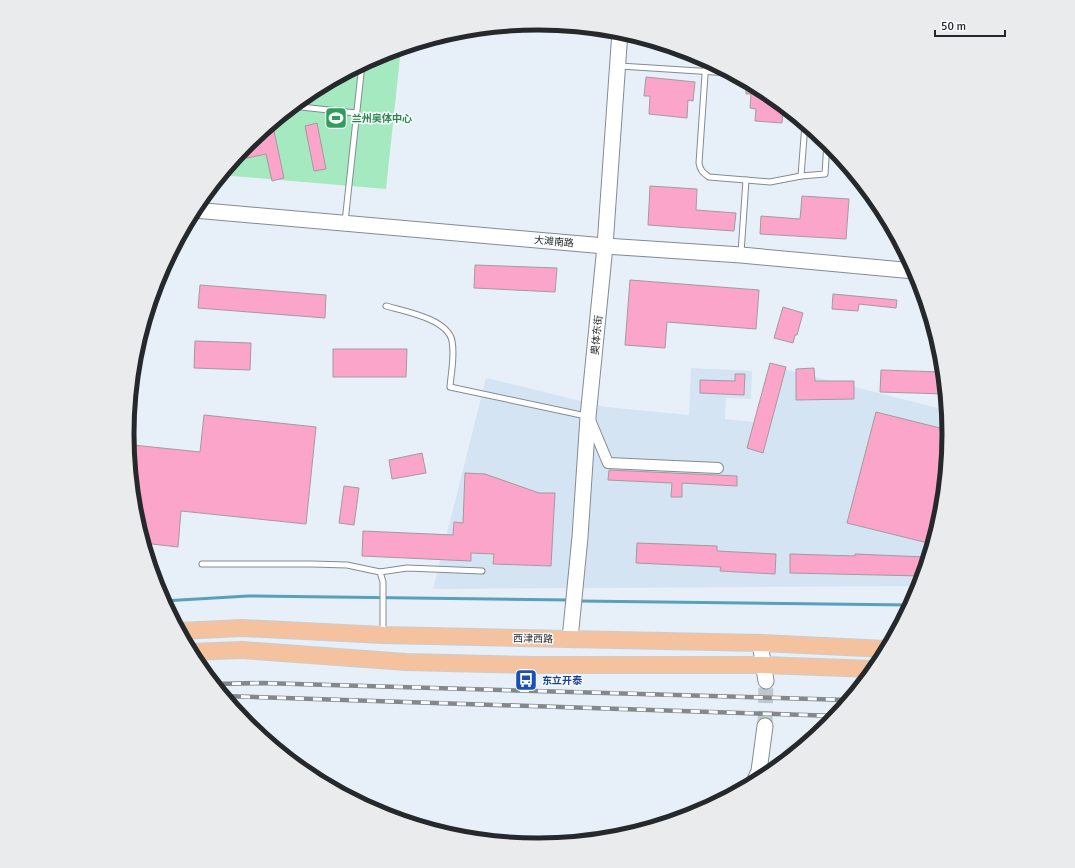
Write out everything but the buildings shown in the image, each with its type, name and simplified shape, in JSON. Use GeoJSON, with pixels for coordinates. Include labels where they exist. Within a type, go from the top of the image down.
{"type":"FeatureCollection","features":[{"type":"Feature","properties":{"kind":"main road","name":"西津西路"},"geometry":{"type":"LineString","coordinates":[[185,631],[242,628],[383,634],[760,643],[879,649]]}},
{"type":"Feature","properties":{"kind":"main road"},"geometry":{"type":"LineString","coordinates":[[198,652],[242,650],[406,662],[533,665],[763,665],[866,669]]}},
{"type":"Feature","properties":{"kind":"street","name":"奥体东街"},"geometry":{"type":"LineString","coordinates":[[570,639],[580,537],[588,417],[605,246],[619,39]]}},
{"type":"Feature","properties":{"kind":"street","name":"大滩南路"},"geometry":{"type":"LineString","coordinates":[[202,211],[605,246],[741,255],[907,270]]}},
{"type":"Feature","properties":{"kind":"street"},"geometry":{"type":"LineString","coordinates":[[588,417],[608,463],[718,468]]}},
{"type":"Feature","properties":{"kind":"street"},"geometry":{"type":"LineString","coordinates":[[760,643],[766,681]]}},
{"type":"Feature","properties":{"kind":"street"},"geometry":{"type":"LineString","coordinates":[[758,772],[765,726]]}},
{"type":"Feature","properties":{"kind":"lane"},"geometry":{"type":"LineString","coordinates":[[617,66],[717,72]]}},
{"type":"Feature","properties":{"kind":"lane"},"geometry":{"type":"LineString","coordinates":[[705,67],[699,163],[702,172],[709,177],[770,182],[801,176],[825,174],[826,152]]}},
{"type":"Feature","properties":{"kind":"lane"},"geometry":{"type":"LineString","coordinates":[[345,223],[361,71]]}},
{"type":"Feature","properties":{"kind":"lane"},"geometry":{"type":"LineString","coordinates":[[300,107],[356,113]]}},
{"type":"Feature","properties":{"kind":"lane"},"geometry":{"type":"LineString","coordinates":[[801,176],[805,130]]}},
{"type":"Feature","properties":{"kind":"lane"},"geometry":{"type":"LineString","coordinates":[[741,255],[746,180]]}},
{"type":"Feature","properties":{"kind":"lane"},"geometry":{"type":"LineString","coordinates":[[386,306],[428,318],[444,326],[452,339],[453,360],[450,388],[588,417]]}},
{"type":"Feature","properties":{"kind":"lane"},"geometry":{"type":"LineString","coordinates":[[202,564],[340,565],[380,572],[407,568],[482,571]]}},
{"type":"Feature","properties":{"kind":"lane"},"geometry":{"type":"LineString","coordinates":[[380,572],[383,582],[383,634]]}},
{"type":"Feature","properties":{"kind":"shaded area"},"geometry":{"type":"Polygon","coordinates":[[[772,366],[941,409],[941,460],[934,513],[928,539],[912,586],[433,589],[486,378],[606,407],[689,415],[691,368],[752,371],[751,399],[726,398],[725,419],[754,422],[772,366]]]}},
{"type":"Feature","properties":{"kind":"green space","name":"兰州奥体中心"},"geometry":{"type":"Polygon","coordinates":[[[400,54],[386,189],[228,176],[252,148],[271,130],[313,98],[359,72],[400,54]]]}},
{"type":"Feature","properties":{"kind":"waterway"},"geometry":{"type":"LineString","coordinates":[[169,601],[248,596],[569,600]]}},
{"type":"Feature","properties":{"kind":"waterway"},"geometry":{"type":"LineString","coordinates":[[579,601],[904,605]]}},
{"type":"Feature","properties":{"kind":"tunnel"},"geometry":{"type":"LineString","coordinates":[[765,726],[766,681]]}},
{"type":"Feature","properties":{"kind":"railway"},"geometry":{"type":"LineString","coordinates":[[220,684],[262,683],[841,700]]}},
{"type":"Feature","properties":{"kind":"railway"},"geometry":{"type":"LineString","coordinates":[[231,696],[827,716]]}},
{"type":"Feature","properties":{"kind":"place","name":"兰州奥体中心"},"geometry":{"type":"Point","coordinates":[336,118]}},
{"type":"Feature","properties":{"kind":"place","name":"东立开泰"},"geometry":{"type":"Point","coordinates":[526,680]}}]}
